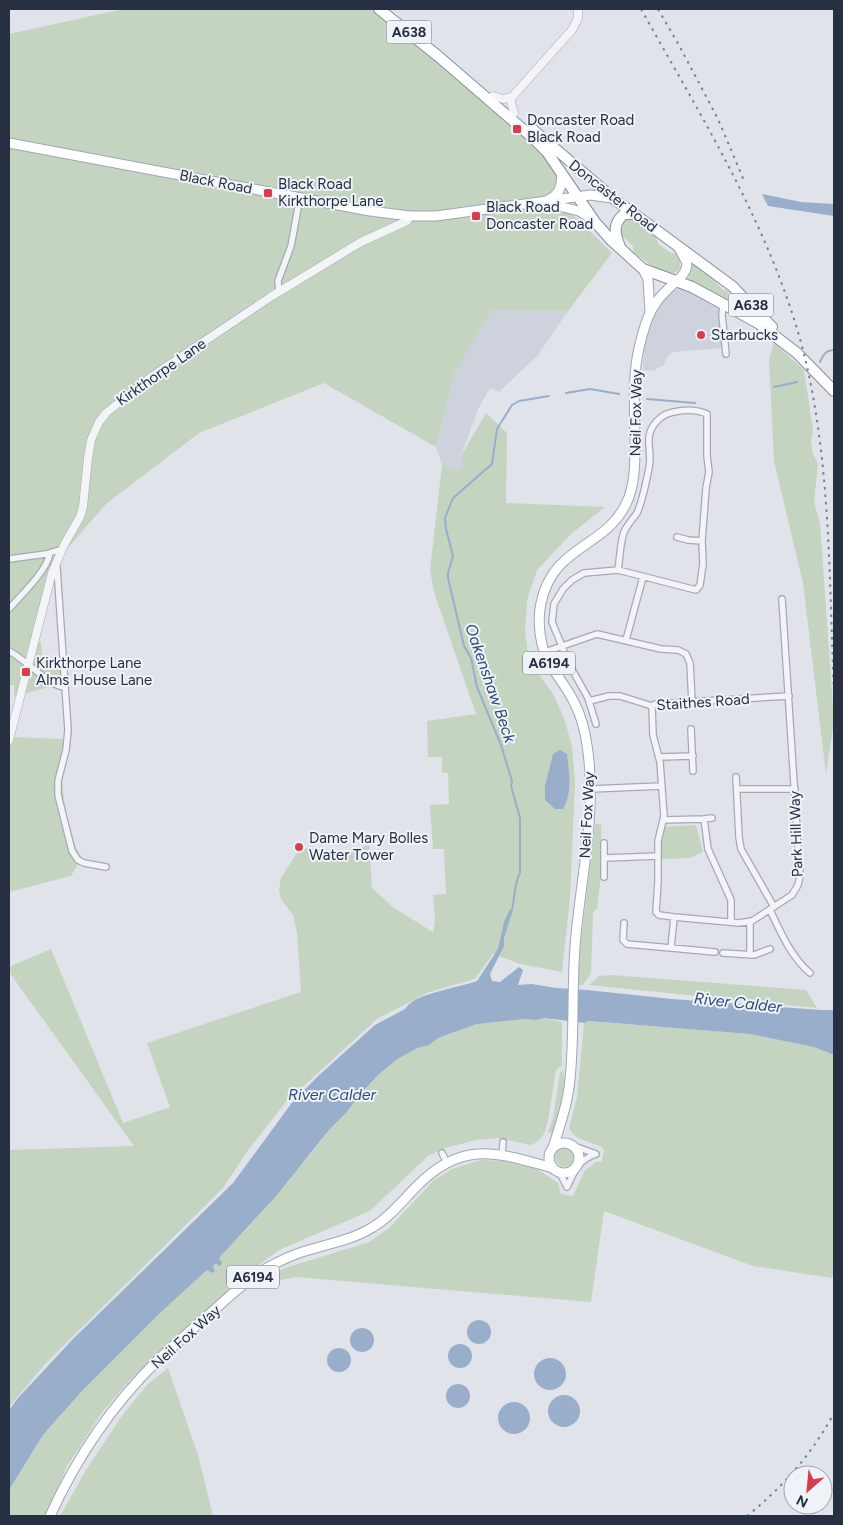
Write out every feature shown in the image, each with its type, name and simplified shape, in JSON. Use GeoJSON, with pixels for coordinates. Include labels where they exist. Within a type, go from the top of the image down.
{"type":"FeatureCollection","features":[{"type":"Feature","properties":{"kind":"highway","name":"Doncaster Road"},"geometry":{"type":"LineString","coordinates":[[379,9],[438,56],[509,106],[561,171],[595,222],[611,240],[643,269],[692,287],[758,323],[784,341]]}},
{"type":"Feature","properties":{"kind":"highway","name":"Doncaster Road"},"geometry":{"type":"LineString","coordinates":[[438,56],[509,106],[614,199],[740,293],[834,391]]}},
{"type":"Feature","properties":{"kind":"highway"},"geometry":{"type":"LineString","coordinates":[[620,248],[615,229],[616,223],[624,214],[634,214]]}},
{"type":"Feature","properties":{"kind":"highway"},"geometry":{"type":"LineString","coordinates":[[714,272],[734,294],[736,299],[727,305]]}},
{"type":"Feature","properties":{"kind":"main road","name":"Black Road"},"geometry":{"type":"LineString","coordinates":[[9,143],[370,211],[410,216],[436,216],[578,197],[601,196],[614,199]]}},
{"type":"Feature","properties":{"kind":"main road"},"geometry":{"type":"LineString","coordinates":[[543,202],[551,199],[558,193],[562,184],[561,171]]}},
{"type":"Feature","properties":{"kind":"main road","name":"Black Road"},"geometry":{"type":"LineString","coordinates":[[543,202],[579,211],[595,222]]}},
{"type":"Feature","properties":{"kind":"main road","name":"Neil Fox Way"},"geometry":{"type":"LineString","coordinates":[[551,1152],[561,1126],[570,1078],[574,964],[589,828],[590,790],[589,763],[584,727],[576,706],[548,661],[540,628],[539,612],[547,584],[556,569],[567,557],[606,530],[626,505],[631,490],[635,459],[636,365],[650,312],[664,292],[686,271],[687,263],[676,244]]}},
{"type":"Feature","properties":{"kind":"main road","name":"Neil Fox Way"},"geometry":{"type":"LineString","coordinates":[[643,269],[648,279],[650,312]]}},
{"type":"Feature","properties":{"kind":"main road"},"geometry":{"type":"LineString","coordinates":[[551,1152],[550,1163],[557,1171],[570,1172],[577,1166],[578,1152],[570,1145],[562,1133],[561,1126]]}},
{"type":"Feature","properties":{"kind":"main road"},"geometry":{"type":"LineString","coordinates":[[532,1162],[551,1152],[562,1143],[570,1145]]}},
{"type":"Feature","properties":{"kind":"main road","name":"Neil Fox Way"},"geometry":{"type":"LineString","coordinates":[[50,1516],[59,1496],[90,1442],[125,1397],[158,1361],[254,1276],[282,1260],[357,1236],[374,1227],[436,1168],[447,1163],[474,1154],[502,1155],[532,1162],[557,1171]]}},
{"type":"Feature","properties":{"kind":"street"},"geometry":{"type":"LineString","coordinates":[[509,106],[572,30],[578,18],[578,9]]}},
{"type":"Feature","properties":{"kind":"street"},"geometry":{"type":"LineString","coordinates":[[280,292],[278,281],[291,246],[300,197]]}},
{"type":"Feature","properties":{"kind":"street","name":"Kirkthorpe Lane"},"geometry":{"type":"LineString","coordinates":[[9,740],[55,564],[80,517],[83,507],[91,440],[99,422],[106,413],[151,377],[280,292],[361,242],[407,221],[410,216]]}},
{"type":"Feature","properties":{"kind":"street"},"geometry":{"type":"LineString","coordinates":[[726,354],[724,322],[727,305]]}},
{"type":"Feature","properties":{"kind":"street"},"geometry":{"type":"LineString","coordinates":[[724,322],[727,305]]}},
{"type":"Feature","properties":{"kind":"street"},"geometry":{"type":"LineString","coordinates":[[596,724],[589,701],[561,646],[551,619],[554,604],[563,589],[572,580],[584,573],[618,570],[696,590],[700,585],[703,564],[702,542],[709,472],[707,414],[701,412],[670,412],[657,421],[649,432],[650,468],[639,507],[624,532],[618,570]]}},
{"type":"Feature","properties":{"kind":"street"},"geometry":{"type":"LineString","coordinates":[[677,537],[702,542]]}},
{"type":"Feature","properties":{"kind":"street"},"geometry":{"type":"LineString","coordinates":[[9,559],[50,553],[62,549]]}},
{"type":"Feature","properties":{"kind":"street"},"geometry":{"type":"LineString","coordinates":[[9,609],[33,582],[48,561],[50,553]]}},
{"type":"Feature","properties":{"kind":"street"},"geometry":{"type":"LineString","coordinates":[[55,564],[57,568],[68,730],[58,788],[61,812],[72,851],[78,860],[106,867]]}},
{"type":"Feature","properties":{"kind":"street"},"geometry":{"type":"LineString","coordinates":[[626,640],[643,577]]}},
{"type":"Feature","properties":{"kind":"street","name":"Park Hill Way"},"geometry":{"type":"LineString","coordinates":[[652,706],[653,735],[660,757],[664,816],[658,841],[656,912],[659,915],[674,917],[739,923],[750,921],[792,895],[798,885],[800,876],[782,600]]}},
{"type":"Feature","properties":{"kind":"street"},"geometry":{"type":"LineString","coordinates":[[545,652],[597,634],[654,648],[678,650],[686,654],[690,663],[692,702]]}},
{"type":"Feature","properties":{"kind":"street"},"geometry":{"type":"LineString","coordinates":[[9,651],[55,685],[64,687]]}},
{"type":"Feature","properties":{"kind":"street","name":"Staithes Road"},"geometry":{"type":"LineString","coordinates":[[589,701],[608,696],[620,696],[652,706],[655,704],[789,696]]}},
{"type":"Feature","properties":{"kind":"street"},"geometry":{"type":"LineString","coordinates":[[691,729],[694,771]]}},
{"type":"Feature","properties":{"kind":"street"},"geometry":{"type":"LineString","coordinates":[[660,757],[693,756]]}},
{"type":"Feature","properties":{"kind":"street"},"geometry":{"type":"LineString","coordinates":[[736,777],[741,849],[772,908],[790,948],[799,962],[810,973]]}},
{"type":"Feature","properties":{"kind":"street"},"geometry":{"type":"LineString","coordinates":[[590,790],[662,786]]}},
{"type":"Feature","properties":{"kind":"street"},"geometry":{"type":"LineString","coordinates":[[737,789],[795,789]]}},
{"type":"Feature","properties":{"kind":"street"},"geometry":{"type":"LineString","coordinates":[[663,820],[712,818]]}},
{"type":"Feature","properties":{"kind":"street"},"geometry":{"type":"LineString","coordinates":[[704,819],[708,849],[731,900],[731,922]]}},
{"type":"Feature","properties":{"kind":"street"},"geometry":{"type":"LineString","coordinates":[[604,843],[604,876]]}},
{"type":"Feature","properties":{"kind":"street"},"geometry":{"type":"LineString","coordinates":[[605,858],[658,856]]}},
{"type":"Feature","properties":{"kind":"street"},"geometry":{"type":"LineString","coordinates":[[670,948],[674,917]]}},
{"type":"Feature","properties":{"kind":"street"},"geometry":{"type":"LineString","coordinates":[[750,921],[750,955]]}},
{"type":"Feature","properties":{"kind":"street"},"geometry":{"type":"LineString","coordinates":[[624,922],[623,940],[627,944],[715,952]]}},
{"type":"Feature","properties":{"kind":"street"},"geometry":{"type":"LineString","coordinates":[[723,953],[750,955],[760,954],[770,949]]}},
{"type":"Feature","properties":{"kind":"street"},"geometry":{"type":"LineString","coordinates":[[502,1155],[503,1142]]}},
{"type":"Feature","properties":{"kind":"street"},"geometry":{"type":"LineString","coordinates":[[557,1171],[567,1190],[577,1166],[588,1157],[598,1155],[570,1145]]}},
{"type":"Feature","properties":{"kind":"street"},"geometry":{"type":"LineString","coordinates":[[442,1153],[447,1163]]}},
{"type":"Feature","properties":{"kind":"shaded area"},"geometry":{"type":"Polygon","coordinates":[[[674,290],[689,290],[719,307],[722,348],[673,352],[667,357],[664,365],[653,371],[643,370],[644,344],[652,320],[664,297],[674,290]]]}},
{"type":"Feature","properties":{"kind":"shaded area"},"geometry":{"type":"Polygon","coordinates":[[[492,310],[568,311],[538,355],[499,392],[490,388],[478,409],[461,456],[464,467],[458,471],[442,465],[436,447],[454,374],[492,310]]]}},
{"type":"Feature","properties":{"kind":"green space"},"geometry":{"type":"Polygon","coordinates":[[[124,9],[380,9],[508,115],[561,171],[558,183],[555,185],[571,213],[612,253],[568,311],[492,310],[454,374],[436,447],[324,383],[199,433],[106,504],[66,550],[9,558],[9,34],[124,9]]]}},
{"type":"Feature","properties":{"kind":"green space"},"geometry":{"type":"Polygon","coordinates":[[[629,217],[656,237],[658,244],[680,257],[680,267],[676,272],[662,271],[646,262],[634,252],[633,246],[618,232],[620,220],[629,217]]]}},
{"type":"Feature","properties":{"kind":"green space"},"geometry":{"type":"Polygon","coordinates":[[[693,262],[698,264],[724,291],[726,290],[733,298],[731,302],[688,279],[693,262]]]}},
{"type":"Feature","properties":{"kind":"green space"},"geometry":{"type":"Polygon","coordinates":[[[774,343],[804,370],[813,430],[811,442],[813,454],[818,464],[814,502],[820,523],[834,721],[826,774],[803,583],[774,461],[769,359],[774,343]]]}},
{"type":"Feature","properties":{"kind":"green space"},"geometry":{"type":"Polygon","coordinates":[[[486,413],[507,433],[506,503],[605,507],[571,534],[537,570],[527,600],[525,632],[528,652],[533,666],[553,694],[564,718],[572,746],[575,782],[570,898],[562,972],[520,964],[493,954],[475,979],[429,992],[377,1019],[285,1103],[246,1153],[223,1188],[47,1362],[9,1407],[9,1150],[134,1146],[9,972],[9,967],[51,949],[123,1123],[170,1107],[147,1043],[301,992],[297,933],[293,915],[281,899],[279,890],[281,878],[297,853],[307,848],[341,852],[369,845],[372,888],[394,908],[433,932],[435,920],[433,895],[446,894],[444,849],[433,849],[430,805],[449,804],[448,773],[442,773],[442,757],[428,757],[427,721],[476,714],[434,592],[430,570],[442,465],[458,471],[464,467],[461,456],[486,413]]]}},
{"type":"Feature","properties":{"kind":"green space"},"geometry":{"type":"Polygon","coordinates":[[[43,557],[56,558],[36,641],[41,642],[42,660],[60,660],[62,684],[14,696],[14,685],[9,685],[9,561],[43,557]]]}},
{"type":"Feature","properties":{"kind":"green space"},"geometry":{"type":"Polygon","coordinates":[[[9,737],[62,739],[67,758],[62,778],[66,815],[76,848],[82,857],[71,876],[9,892],[9,737]]]}},
{"type":"Feature","properties":{"kind":"green space"},"geometry":{"type":"Polygon","coordinates":[[[595,824],[601,824],[602,867],[597,909],[593,912],[591,973],[582,986],[579,985],[579,959],[595,824]]]}},
{"type":"Feature","properties":{"kind":"green space"},"geometry":{"type":"Polygon","coordinates":[[[696,825],[703,852],[690,858],[662,859],[660,839],[664,827],[696,825]]]}},
{"type":"Feature","properties":{"kind":"green space"},"geometry":{"type":"Polygon","coordinates":[[[611,975],[806,990],[817,1008],[589,985],[599,976],[611,975]]]}},
{"type":"Feature","properties":{"kind":"green space"},"geometry":{"type":"Polygon","coordinates":[[[543,1018],[562,1022],[562,1066],[556,1071],[544,1134],[537,1142],[531,1145],[497,1138],[476,1140],[445,1148],[428,1156],[370,1211],[279,1250],[244,1276],[130,1380],[103,1411],[67,1466],[46,1516],[9,1516],[9,1490],[43,1435],[82,1391],[158,1315],[207,1270],[248,1227],[378,1075],[399,1058],[418,1048],[429,1045],[438,1038],[477,1024],[543,1018]]]}},
{"type":"Feature","properties":{"kind":"green space"},"geometry":{"type":"Polygon","coordinates":[[[589,1021],[750,1034],[814,1047],[834,1055],[834,1273],[832,1278],[753,1266],[604,1211],[591,1302],[295,1277],[250,1287],[285,1268],[369,1242],[389,1228],[433,1181],[452,1169],[474,1162],[483,1160],[503,1161],[537,1169],[558,1183],[561,1194],[573,1196],[585,1170],[593,1165],[593,1163],[602,1161],[604,1150],[602,1147],[578,1138],[569,1128],[577,1097],[584,1023],[589,1021]]]}},
{"type":"Feature","properties":{"kind":"green space"},"geometry":{"type":"Polygon","coordinates":[[[563,1070],[564,1083],[561,1102],[552,1134],[548,1132],[553,1118],[560,1073],[563,1070]]]}},
{"type":"Feature","properties":{"kind":"green space"},"geometry":{"type":"Polygon","coordinates":[[[565,1147],[572,1150],[575,1157],[572,1164],[565,1167],[558,1164],[555,1157],[558,1150],[565,1147]]]}},
{"type":"Feature","properties":{"kind":"green space"},"geometry":{"type":"Polygon","coordinates":[[[168,1368],[198,1455],[213,1516],[60,1516],[86,1470],[124,1413],[147,1385],[168,1368]]]}},
{"type":"Feature","properties":{"kind":"water"},"geometry":{"type":"Polygon","coordinates":[[[762,194],[801,202],[834,204],[834,216],[768,206],[762,194]]]}},
{"type":"Feature","properties":{"kind":"water"},"geometry":{"type":"Polygon","coordinates":[[[560,750],[567,754],[569,789],[563,809],[555,809],[545,800],[545,786],[553,754],[560,750]]]}},
{"type":"Feature","properties":{"kind":"water","name":"River Calder"},"geometry":{"type":"Polygon","coordinates":[[[510,909],[513,910],[504,938],[504,946],[490,974],[492,981],[500,982],[519,967],[523,970],[518,985],[532,984],[672,999],[834,1010],[834,1055],[814,1047],[750,1034],[589,1021],[584,1023],[544,1018],[477,1024],[438,1038],[429,1045],[418,1048],[399,1058],[378,1075],[329,1130],[276,1196],[219,1258],[222,1263],[220,1266],[215,1263],[213,1267],[215,1271],[213,1273],[207,1270],[158,1315],[82,1391],[43,1435],[9,1490],[9,1410],[18,1398],[73,1339],[233,1183],[291,1104],[317,1077],[375,1025],[405,1009],[410,1003],[427,995],[477,981],[498,949],[504,922],[510,909]]]}},
{"type":"Feature","properties":{"kind":"water"},"geometry":{"type":"Polygon","coordinates":[[[479,1320],[484,1321],[490,1327],[490,1337],[484,1343],[479,1344],[474,1343],[468,1337],[467,1332],[468,1327],[474,1321],[479,1320]]]}},
{"type":"Feature","properties":{"kind":"water"},"geometry":{"type":"Polygon","coordinates":[[[362,1328],[367,1329],[373,1335],[373,1345],[367,1351],[362,1352],[357,1351],[351,1345],[350,1340],[351,1335],[357,1329],[362,1328]]]}},
{"type":"Feature","properties":{"kind":"water"},"geometry":{"type":"Polygon","coordinates":[[[460,1344],[465,1345],[471,1351],[471,1361],[465,1367],[460,1368],[455,1367],[449,1361],[448,1356],[449,1351],[455,1345],[460,1344]]]}},
{"type":"Feature","properties":{"kind":"water"},"geometry":{"type":"Polygon","coordinates":[[[339,1348],[344,1349],[350,1355],[350,1365],[344,1371],[339,1372],[334,1371],[328,1365],[327,1360],[328,1355],[334,1349],[339,1348]]]}},
{"type":"Feature","properties":{"kind":"water"},"geometry":{"type":"Polygon","coordinates":[[[550,1358],[561,1363],[566,1374],[561,1385],[550,1390],[539,1385],[534,1374],[539,1363],[550,1358]]]}},
{"type":"Feature","properties":{"kind":"water"},"geometry":{"type":"Polygon","coordinates":[[[458,1384],[463,1385],[469,1391],[469,1401],[463,1407],[458,1408],[453,1407],[447,1401],[446,1396],[447,1391],[453,1385],[458,1384]]]}},
{"type":"Feature","properties":{"kind":"water"},"geometry":{"type":"Polygon","coordinates":[[[564,1395],[575,1400],[580,1411],[575,1422],[564,1427],[553,1422],[548,1411],[553,1400],[564,1395]]]}},
{"type":"Feature","properties":{"kind":"water"},"geometry":{"type":"Polygon","coordinates":[[[514,1402],[525,1407],[530,1418],[525,1429],[514,1434],[503,1429],[498,1418],[503,1407],[514,1402]]]}},
{"type":"Feature","properties":{"kind":"waterway","name":"Oakenshaw Beck"},"geometry":{"type":"LineString","coordinates":[[820,362],[825,353],[834,350]]}},
{"type":"Feature","properties":{"kind":"waterway","name":"Oakenshaw Beck"},"geometry":{"type":"LineString","coordinates":[[774,387],[797,382]]}},
{"type":"Feature","properties":{"kind":"waterway","name":"Oakenshaw Beck"},"geometry":{"type":"LineString","coordinates":[[566,393],[590,389],[619,394]]}},
{"type":"Feature","properties":{"kind":"waterway","name":"Oakenshaw Beck"},"geometry":{"type":"LineString","coordinates":[[512,910],[520,873],[520,818],[511,786],[512,781],[501,745],[477,687],[471,658],[464,646],[448,578],[453,556],[445,518],[453,498],[492,464],[497,429],[512,405],[519,401],[549,396]]}},
{"type":"Feature","properties":{"kind":"waterway","name":"Oakenshaw Beck"},"geometry":{"type":"LineString","coordinates":[[647,399],[695,403]]}},
{"type":"Feature","properties":{"kind":"railway"},"geometry":{"type":"LineString","coordinates":[[641,9],[710,132],[753,215],[772,258],[802,346],[819,431],[824,475],[834,693]]}},
{"type":"Feature","properties":{"kind":"railway"},"geometry":{"type":"LineString","coordinates":[[658,9],[718,119],[745,183]]}},
{"type":"Feature","properties":{"kind":"railway"},"geometry":{"type":"LineString","coordinates":[[747,1516],[796,1469],[834,1413]]}},
{"type":"Feature","properties":{"kind":"place","name":"Doncaster Road Black Road"},"geometry":{"type":"Point","coordinates":[517,129]}},
{"type":"Feature","properties":{"kind":"place","name":"Black Road Kirkthorpe Lane"},"geometry":{"type":"Point","coordinates":[268,193]}},
{"type":"Feature","properties":{"kind":"place","name":"Black Road Doncaster Road"},"geometry":{"type":"Point","coordinates":[476,216]}},
{"type":"Feature","properties":{"kind":"place","name":"Starbucks"},"geometry":{"type":"Point","coordinates":[701,335]}},
{"type":"Feature","properties":{"kind":"place","name":"Kirkthorpe Lane Alms House Lane"},"geometry":{"type":"Point","coordinates":[26,672]}},
{"type":"Feature","properties":{"kind":"place","name":"Dame Mary Bolles Water Tower"},"geometry":{"type":"Point","coordinates":[299,847]}}]}
